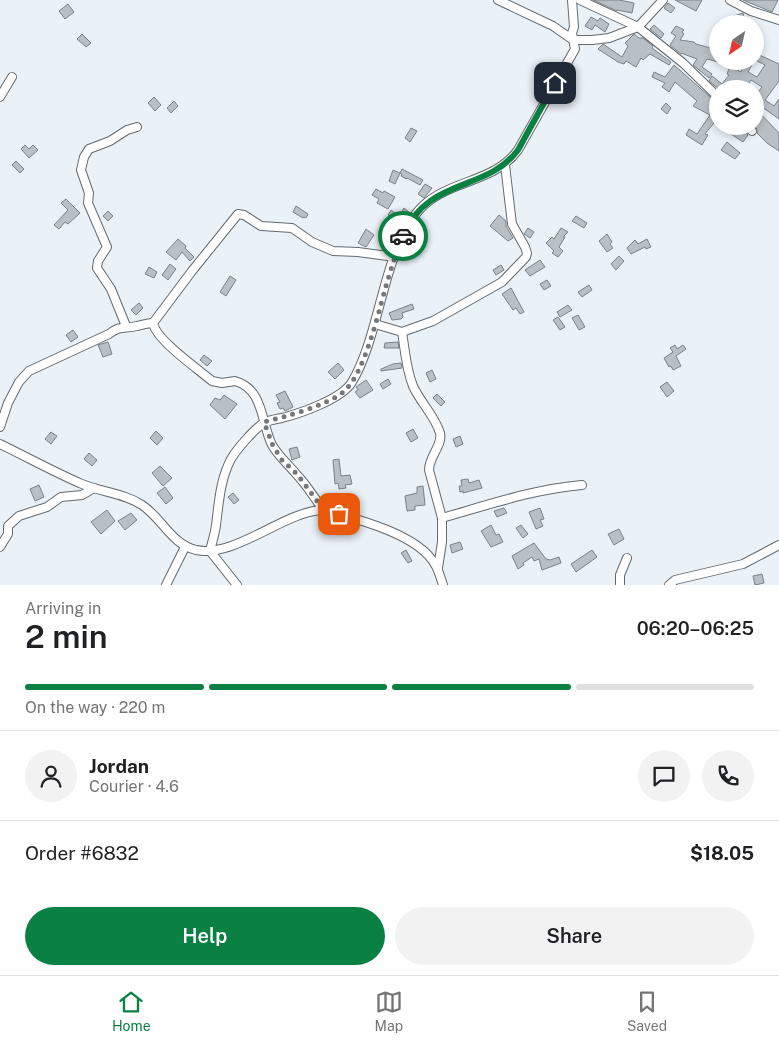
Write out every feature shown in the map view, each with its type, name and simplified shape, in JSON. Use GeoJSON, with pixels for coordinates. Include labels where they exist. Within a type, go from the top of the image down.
{"type":"FeatureCollection","features":[{"type":"Feature","properties":{"kind":"street"},"geometry":{"type":"LineString","coordinates":[[498,0],[553,26],[573,40],[602,40],[638,27],[663,0]]}},
{"type":"Feature","properties":{"kind":"street"},"geometry":{"type":"LineString","coordinates":[[210,551],[216,527],[223,479],[231,459],[242,444],[264,422],[292,415],[336,397],[351,384],[376,324],[395,257],[407,227],[424,205],[435,196],[505,165],[518,150],[576,49],[572,33],[574,27],[572,0]]}},
{"type":"Feature","properties":{"kind":"street"},"geometry":{"type":"LineString","coordinates":[[580,0],[638,27],[683,63],[709,88]]}},
{"type":"Feature","properties":{"kind":"street"},"geometry":{"type":"LineString","coordinates":[[730,0],[779,20]]}},
{"type":"Feature","properties":{"kind":"street"},"geometry":{"type":"LineString","coordinates":[[0,97],[12,77]]}},
{"type":"Feature","properties":{"kind":"street"},"geometry":{"type":"LineString","coordinates":[[126,326],[111,289],[97,268],[98,261],[107,247],[88,204],[89,193],[81,170],[89,149],[137,127]]}},
{"type":"Feature","properties":{"kind":"street"},"geometry":{"type":"LineString","coordinates":[[376,324],[402,332],[433,321],[502,282],[526,257],[525,247],[512,224],[505,165]]}},
{"type":"Feature","properties":{"kind":"street"},"geometry":{"type":"LineString","coordinates":[[0,427],[8,403],[19,382],[29,371],[109,334],[115,329],[153,323],[238,214],[244,215],[261,226],[292,228],[312,242],[333,250],[395,257]]}},
{"type":"Feature","properties":{"kind":"street"},"geometry":{"type":"LineString","coordinates":[[153,323],[155,330],[166,342],[212,381],[222,383],[235,380],[248,387],[260,405],[269,439],[277,453],[297,474],[323,509]]}},
{"type":"Feature","properties":{"kind":"street"},"geometry":{"type":"LineString","coordinates":[[402,332],[408,371],[413,386],[440,433],[438,445],[429,463],[442,518],[442,542],[438,568]]}},
{"type":"Feature","properties":{"kind":"street"},"geometry":{"type":"LineString","coordinates":[[0,444],[80,484],[117,494],[142,505],[158,518],[170,534],[185,547],[210,551],[245,540],[310,512],[323,509],[355,518],[393,533],[427,554],[438,568],[443,585]]}},
{"type":"Feature","properties":{"kind":"street"},"geometry":{"type":"LineString","coordinates":[[442,518],[522,495],[560,487],[582,485]]}},
{"type":"Feature","properties":{"kind":"street"},"geometry":{"type":"LineString","coordinates":[[0,546],[8,534],[8,526],[19,516],[47,507],[61,497],[82,495],[94,488]]}},
{"type":"Feature","properties":{"kind":"street"},"geometry":{"type":"LineString","coordinates":[[669,585],[675,580],[743,564],[779,546]]}},
{"type":"Feature","properties":{"kind":"street"},"geometry":{"type":"LineString","coordinates":[[166,585],[185,547]]}},
{"type":"Feature","properties":{"kind":"street"},"geometry":{"type":"LineString","coordinates":[[210,551],[237,585]]}},
{"type":"Feature","properties":{"kind":"street"},"geometry":{"type":"LineString","coordinates":[[620,585],[620,575],[626,558]]}},
{"type":"Feature","properties":{"kind":"building"},"geometry":{"type":"Polygon","coordinates":[[[593,0],[619,0],[634,3],[632,13],[617,11],[593,0]]]}},
{"type":"Feature","properties":{"kind":"building"},"geometry":{"type":"Polygon","coordinates":[[[675,0],[702,0],[696,11],[675,0]]]}},
{"type":"Feature","properties":{"kind":"building"},"geometry":{"type":"Polygon","coordinates":[[[743,0],[778,0],[772,12],[743,0]]]}},
{"type":"Feature","properties":{"kind":"building"},"geometry":{"type":"Polygon","coordinates":[[[668,3],[675,8],[671,13],[664,8],[668,3]]]}},
{"type":"Feature","properties":{"kind":"building"},"geometry":{"type":"Polygon","coordinates":[[[68,4],[74,12],[65,19],[59,11],[68,4]]]}},
{"type":"Feature","properties":{"kind":"building"},"geometry":{"type":"Polygon","coordinates":[[[591,17],[598,21],[600,18],[609,24],[605,32],[595,25],[592,30],[585,26],[591,17]]]}},
{"type":"Feature","properties":{"kind":"building"},"geometry":{"type":"Polygon","coordinates":[[[654,25],[664,34],[661,38],[650,29],[654,25]]]}},
{"type":"Feature","properties":{"kind":"building"},"geometry":{"type":"Polygon","coordinates":[[[676,26],[684,30],[680,40],[694,42],[709,48],[709,60],[707,59],[702,67],[712,74],[709,78],[693,65],[697,59],[681,54],[670,45],[676,36],[671,33],[676,26]]]}},
{"type":"Feature","properties":{"kind":"building"},"geometry":{"type":"Polygon","coordinates":[[[82,34],[91,43],[86,47],[77,39],[82,34]]]}},
{"type":"Feature","properties":{"kind":"building"},"geometry":{"type":"Polygon","coordinates":[[[634,34],[653,46],[652,48],[671,62],[669,65],[650,54],[643,60],[641,58],[636,67],[626,61],[624,64],[618,62],[598,49],[603,44],[622,57],[628,46],[625,43],[634,34]]]}},
{"type":"Feature","properties":{"kind":"building"},"geometry":{"type":"Polygon","coordinates":[[[764,57],[779,64],[779,81],[765,100],[774,106],[779,99],[779,119],[764,108],[764,80],[725,80],[729,75],[727,74],[728,70],[741,72],[742,70],[749,70],[748,72],[757,77],[762,70],[764,70],[764,57]]]}},
{"type":"Feature","properties":{"kind":"building"},"geometry":{"type":"Polygon","coordinates":[[[674,65],[709,96],[709,114],[693,106],[697,101],[675,82],[669,92],[662,87],[665,83],[652,77],[654,72],[665,77],[674,65]]]}},
{"type":"Feature","properties":{"kind":"building"},"geometry":{"type":"Polygon","coordinates":[[[154,97],[161,105],[155,111],[148,103],[154,97]]]}},
{"type":"Feature","properties":{"kind":"building"},"geometry":{"type":"Polygon","coordinates":[[[174,101],[178,106],[171,113],[167,108],[174,101]]]}},
{"type":"Feature","properties":{"kind":"building"},"geometry":{"type":"Polygon","coordinates":[[[666,103],[671,108],[667,114],[661,109],[666,103]]]}},
{"type":"Feature","properties":{"kind":"building"},"geometry":{"type":"Polygon","coordinates":[[[709,116],[709,129],[705,134],[708,135],[702,145],[686,135],[689,129],[697,134],[709,116]]]}},
{"type":"Feature","properties":{"kind":"building"},"geometry":{"type":"Polygon","coordinates":[[[764,117],[779,133],[779,151],[759,135],[764,135],[764,117]]]}},
{"type":"Feature","properties":{"kind":"building"},"geometry":{"type":"Polygon","coordinates":[[[411,128],[417,131],[410,142],[405,138],[411,128]]]}},
{"type":"Feature","properties":{"kind":"building"},"geometry":{"type":"Polygon","coordinates":[[[732,135],[748,135],[743,142],[732,135]]]}},
{"type":"Feature","properties":{"kind":"building"},"geometry":{"type":"Polygon","coordinates":[[[727,142],[740,153],[735,159],[721,150],[727,142]]]}},
{"type":"Feature","properties":{"kind":"building"},"geometry":{"type":"Polygon","coordinates":[[[25,145],[29,149],[33,145],[38,150],[29,158],[21,149],[25,145]]]}},
{"type":"Feature","properties":{"kind":"building"},"geometry":{"type":"Polygon","coordinates":[[[16,161],[24,169],[20,173],[12,165],[16,161]]]}},
{"type":"Feature","properties":{"kind":"building"},"geometry":{"type":"Polygon","coordinates":[[[402,169],[423,180],[420,185],[401,176],[402,169]]]}},
{"type":"Feature","properties":{"kind":"building"},"geometry":{"type":"Polygon","coordinates":[[[393,170],[400,173],[395,184],[389,181],[393,170]]]}},
{"type":"Feature","properties":{"kind":"building"},"geometry":{"type":"Polygon","coordinates":[[[425,184],[432,188],[424,198],[418,194],[425,184]]]}},
{"type":"Feature","properties":{"kind":"building"},"geometry":{"type":"Polygon","coordinates":[[[376,189],[395,197],[388,209],[377,203],[379,199],[372,195],[376,189]]]}},
{"type":"Feature","properties":{"kind":"building"},"geometry":{"type":"Polygon","coordinates":[[[66,199],[80,213],[68,224],[65,222],[59,229],[54,225],[68,210],[61,203],[66,199]]]}},
{"type":"Feature","properties":{"kind":"building"},"geometry":{"type":"Polygon","coordinates":[[[296,206],[308,214],[306,218],[293,212],[296,206]]]}},
{"type":"Feature","properties":{"kind":"building"},"geometry":{"type":"Polygon","coordinates":[[[404,208],[410,213],[400,229],[393,225],[396,220],[388,215],[391,210],[399,216],[404,208]]]}},
{"type":"Feature","properties":{"kind":"building"},"geometry":{"type":"Polygon","coordinates":[[[108,211],[113,216],[108,221],[103,216],[108,211]]]}},
{"type":"Feature","properties":{"kind":"building"},"geometry":{"type":"Polygon","coordinates":[[[499,215],[506,221],[506,226],[513,238],[508,241],[490,226],[499,215]]]}},
{"type":"Feature","properties":{"kind":"building"},"geometry":{"type":"Polygon","coordinates":[[[576,216],[587,223],[584,228],[572,221],[576,216]]]}},
{"type":"Feature","properties":{"kind":"building"},"geometry":{"type":"Polygon","coordinates":[[[528,228],[534,232],[530,238],[524,234],[528,228]]]}},
{"type":"Feature","properties":{"kind":"building"},"geometry":{"type":"Polygon","coordinates":[[[561,228],[568,232],[563,237],[565,237],[559,247],[563,251],[558,257],[552,253],[554,251],[546,243],[552,237],[554,239],[561,228]]]}},
{"type":"Feature","properties":{"kind":"building"},"geometry":{"type":"Polygon","coordinates":[[[366,229],[374,235],[366,247],[358,243],[366,229]]]}},
{"type":"Feature","properties":{"kind":"building"},"geometry":{"type":"Polygon","coordinates":[[[607,234],[613,248],[607,252],[599,241],[607,234]]]}},
{"type":"Feature","properties":{"kind":"building"},"geometry":{"type":"Polygon","coordinates":[[[178,239],[194,257],[190,261],[182,252],[176,260],[166,252],[178,239]]]}},
{"type":"Feature","properties":{"kind":"building"},"geometry":{"type":"Polygon","coordinates":[[[647,239],[651,247],[646,249],[645,247],[631,254],[627,248],[635,240],[638,244],[647,239]]]}},
{"type":"Feature","properties":{"kind":"building"},"geometry":{"type":"Polygon","coordinates":[[[619,256],[624,261],[616,270],[611,264],[619,256]]]}},
{"type":"Feature","properties":{"kind":"building"},"geometry":{"type":"Polygon","coordinates":[[[540,260],[545,267],[530,276],[525,270],[540,260]]]}},
{"type":"Feature","properties":{"kind":"building"},"geometry":{"type":"Polygon","coordinates":[[[170,264],[176,269],[168,280],[162,275],[170,264]]]}},
{"type":"Feature","properties":{"kind":"building"},"geometry":{"type":"Polygon","coordinates":[[[501,265],[504,270],[496,275],[493,270],[501,265]]]}},
{"type":"Feature","properties":{"kind":"building"},"geometry":{"type":"Polygon","coordinates":[[[149,267],[157,272],[154,278],[145,274],[149,267]]]}},
{"type":"Feature","properties":{"kind":"building"},"geometry":{"type":"Polygon","coordinates":[[[230,276],[236,280],[226,296],[220,292],[230,276]]]}},
{"type":"Feature","properties":{"kind":"building"},"geometry":{"type":"Polygon","coordinates":[[[547,280],[551,286],[544,290],[540,284],[547,280]]]}},
{"type":"Feature","properties":{"kind":"building"},"geometry":{"type":"Polygon","coordinates":[[[589,285],[592,290],[582,297],[578,292],[589,285]]]}},
{"type":"Feature","properties":{"kind":"building"},"geometry":{"type":"Polygon","coordinates":[[[511,288],[524,312],[520,314],[516,308],[513,310],[502,294],[511,288]]]}},
{"type":"Feature","properties":{"kind":"building"},"geometry":{"type":"Polygon","coordinates":[[[139,303],[143,308],[136,315],[131,310],[139,303]]]}},
{"type":"Feature","properties":{"kind":"building"},"geometry":{"type":"Polygon","coordinates":[[[412,304],[414,309],[402,313],[403,317],[401,319],[392,320],[389,313],[412,304]]]}},
{"type":"Feature","properties":{"kind":"building"},"geometry":{"type":"Polygon","coordinates":[[[568,305],[572,310],[560,317],[557,312],[568,305]]]}},
{"type":"Feature","properties":{"kind":"building"},"geometry":{"type":"Polygon","coordinates":[[[578,315],[585,327],[579,330],[572,318],[578,315]]]}},
{"type":"Feature","properties":{"kind":"building"},"geometry":{"type":"Polygon","coordinates":[[[558,317],[565,327],[560,330],[553,320],[558,317]]]}},
{"type":"Feature","properties":{"kind":"building"},"geometry":{"type":"Polygon","coordinates":[[[73,330],[78,337],[71,342],[66,335],[73,330]]]}},
{"type":"Feature","properties":{"kind":"building"},"geometry":{"type":"Polygon","coordinates":[[[108,342],[112,354],[103,357],[98,345],[108,342]]]}},
{"type":"Feature","properties":{"kind":"building"},"geometry":{"type":"Polygon","coordinates":[[[398,342],[399,348],[384,348],[385,343],[398,342]]]}},
{"type":"Feature","properties":{"kind":"building"},"geometry":{"type":"Polygon","coordinates":[[[675,345],[677,349],[683,345],[686,349],[676,356],[681,366],[673,370],[664,358],[673,352],[670,348],[675,345]]]}},
{"type":"Feature","properties":{"kind":"building"},"geometry":{"type":"Polygon","coordinates":[[[204,355],[212,361],[207,366],[200,360],[204,355]]]}},
{"type":"Feature","properties":{"kind":"building"},"geometry":{"type":"Polygon","coordinates":[[[338,363],[344,370],[335,379],[328,372],[338,363]]]}},
{"type":"Feature","properties":{"kind":"building"},"geometry":{"type":"Polygon","coordinates":[[[401,363],[402,368],[381,371],[381,369],[393,364],[401,363]]]}},
{"type":"Feature","properties":{"kind":"building"},"geometry":{"type":"Polygon","coordinates":[[[432,370],[436,379],[430,382],[426,373],[432,370]]]}},
{"type":"Feature","properties":{"kind":"building"},"geometry":{"type":"Polygon","coordinates":[[[388,379],[391,384],[383,389],[380,384],[388,379]]]}},
{"type":"Feature","properties":{"kind":"building"},"geometry":{"type":"Polygon","coordinates":[[[366,380],[373,390],[360,398],[355,392],[358,390],[356,387],[366,380]]]}},
{"type":"Feature","properties":{"kind":"building"},"geometry":{"type":"Polygon","coordinates":[[[667,382],[674,391],[667,397],[660,387],[667,382]]]}},
{"type":"Feature","properties":{"kind":"building"},"geometry":{"type":"Polygon","coordinates":[[[285,391],[293,407],[285,411],[283,408],[280,409],[277,403],[280,402],[276,395],[285,391]]]}},
{"type":"Feature","properties":{"kind":"building"},"geometry":{"type":"Polygon","coordinates":[[[437,394],[445,402],[441,406],[433,398],[437,394]]]}},
{"type":"Feature","properties":{"kind":"building"},"geometry":{"type":"Polygon","coordinates":[[[224,395],[237,404],[225,419],[210,405],[215,398],[220,400],[224,395]]]}},
{"type":"Feature","properties":{"kind":"building"},"geometry":{"type":"Polygon","coordinates":[[[413,429],[418,438],[411,442],[406,433],[413,429]]]}},
{"type":"Feature","properties":{"kind":"building"},"geometry":{"type":"Polygon","coordinates":[[[156,431],[163,438],[157,445],[150,438],[156,431]]]}},
{"type":"Feature","properties":{"kind":"building"},"geometry":{"type":"Polygon","coordinates":[[[51,432],[57,436],[51,444],[45,439],[51,432]]]}},
{"type":"Feature","properties":{"kind":"building"},"geometry":{"type":"Polygon","coordinates":[[[460,436],[463,444],[456,447],[453,439],[460,436]]]}},
{"type":"Feature","properties":{"kind":"building"},"geometry":{"type":"Polygon","coordinates":[[[297,447],[300,457],[292,460],[289,449],[297,447]]]}},
{"type":"Feature","properties":{"kind":"building"},"geometry":{"type":"Polygon","coordinates":[[[89,453],[97,460],[92,466],[84,459],[89,453]]]}},
{"type":"Feature","properties":{"kind":"building"},"geometry":{"type":"Polygon","coordinates":[[[339,459],[341,476],[350,475],[352,484],[345,485],[346,488],[339,489],[338,483],[335,484],[333,460],[339,459]]]}},
{"type":"Feature","properties":{"kind":"building"},"geometry":{"type":"Polygon","coordinates":[[[160,466],[172,478],[163,486],[152,473],[160,466]]]}},
{"type":"Feature","properties":{"kind":"building"},"geometry":{"type":"Polygon","coordinates":[[[468,479],[469,483],[479,480],[482,488],[463,493],[463,491],[460,492],[461,480],[468,479]]]}},
{"type":"Feature","properties":{"kind":"building"},"geometry":{"type":"Polygon","coordinates":[[[39,485],[44,497],[35,501],[30,489],[39,485]]]}},
{"type":"Feature","properties":{"kind":"building"},"geometry":{"type":"Polygon","coordinates":[[[423,486],[425,505],[415,506],[415,510],[407,511],[405,496],[417,493],[417,487],[423,486]]]}},
{"type":"Feature","properties":{"kind":"building"},"geometry":{"type":"Polygon","coordinates":[[[165,487],[173,498],[166,504],[157,493],[165,487]]]}},
{"type":"Feature","properties":{"kind":"building"},"geometry":{"type":"Polygon","coordinates":[[[233,493],[239,500],[234,504],[228,497],[233,493]]]}},
{"type":"Feature","properties":{"kind":"building"},"geometry":{"type":"Polygon","coordinates":[[[504,508],[507,513],[497,517],[494,511],[504,508]]]}},
{"type":"Feature","properties":{"kind":"building"},"geometry":{"type":"Polygon","coordinates":[[[540,508],[544,519],[540,520],[543,526],[536,529],[529,512],[540,508]]]}},
{"type":"Feature","properties":{"kind":"building"},"geometry":{"type":"Polygon","coordinates":[[[107,510],[115,521],[101,534],[91,522],[107,510]]]}},
{"type":"Feature","properties":{"kind":"building"},"geometry":{"type":"Polygon","coordinates":[[[131,513],[137,520],[125,530],[118,521],[131,513]]]}},
{"type":"Feature","properties":{"kind":"building"},"geometry":{"type":"Polygon","coordinates":[[[491,525],[496,535],[499,534],[503,542],[491,547],[481,531],[491,525]]]}},
{"type":"Feature","properties":{"kind":"building"},"geometry":{"type":"Polygon","coordinates":[[[521,525],[528,534],[523,538],[516,528],[521,525]]]}},
{"type":"Feature","properties":{"kind":"building"},"geometry":{"type":"Polygon","coordinates":[[[619,529],[624,539],[614,545],[608,534],[619,529]]]}},
{"type":"Feature","properties":{"kind":"building"},"geometry":{"type":"Polygon","coordinates":[[[460,542],[463,549],[452,553],[450,545],[460,542]]]}},
{"type":"Feature","properties":{"kind":"building"},"geometry":{"type":"Polygon","coordinates":[[[534,543],[546,559],[550,560],[559,557],[561,563],[542,570],[539,559],[534,561],[532,557],[518,569],[512,556],[534,543]]]}},
{"type":"Feature","properties":{"kind":"building"},"geometry":{"type":"Polygon","coordinates":[[[406,550],[412,561],[408,563],[401,553],[406,550]]]}},
{"type":"Feature","properties":{"kind":"building"},"geometry":{"type":"Polygon","coordinates":[[[592,550],[597,557],[576,572],[571,564],[592,550]]]}},
{"type":"Feature","properties":{"kind":"building"},"geometry":{"type":"Polygon","coordinates":[[[762,574],[764,583],[755,585],[753,576],[762,574]]]}},
{"type":"Feature","properties":{"kind":"way so far"},"geometry":{"type":"LineString","coordinates":[[339,514],[323,509],[297,474],[282,460],[269,439],[264,422],[292,415],[336,397],[351,384],[376,324],[389,274],[403,236]]}},
{"type":"Feature","properties":{"kind":"route"},"geometry":{"type":"LineString","coordinates":[[403,236],[407,227],[424,205],[435,196],[499,168],[511,159],[518,150],[555,83]]}}]}
